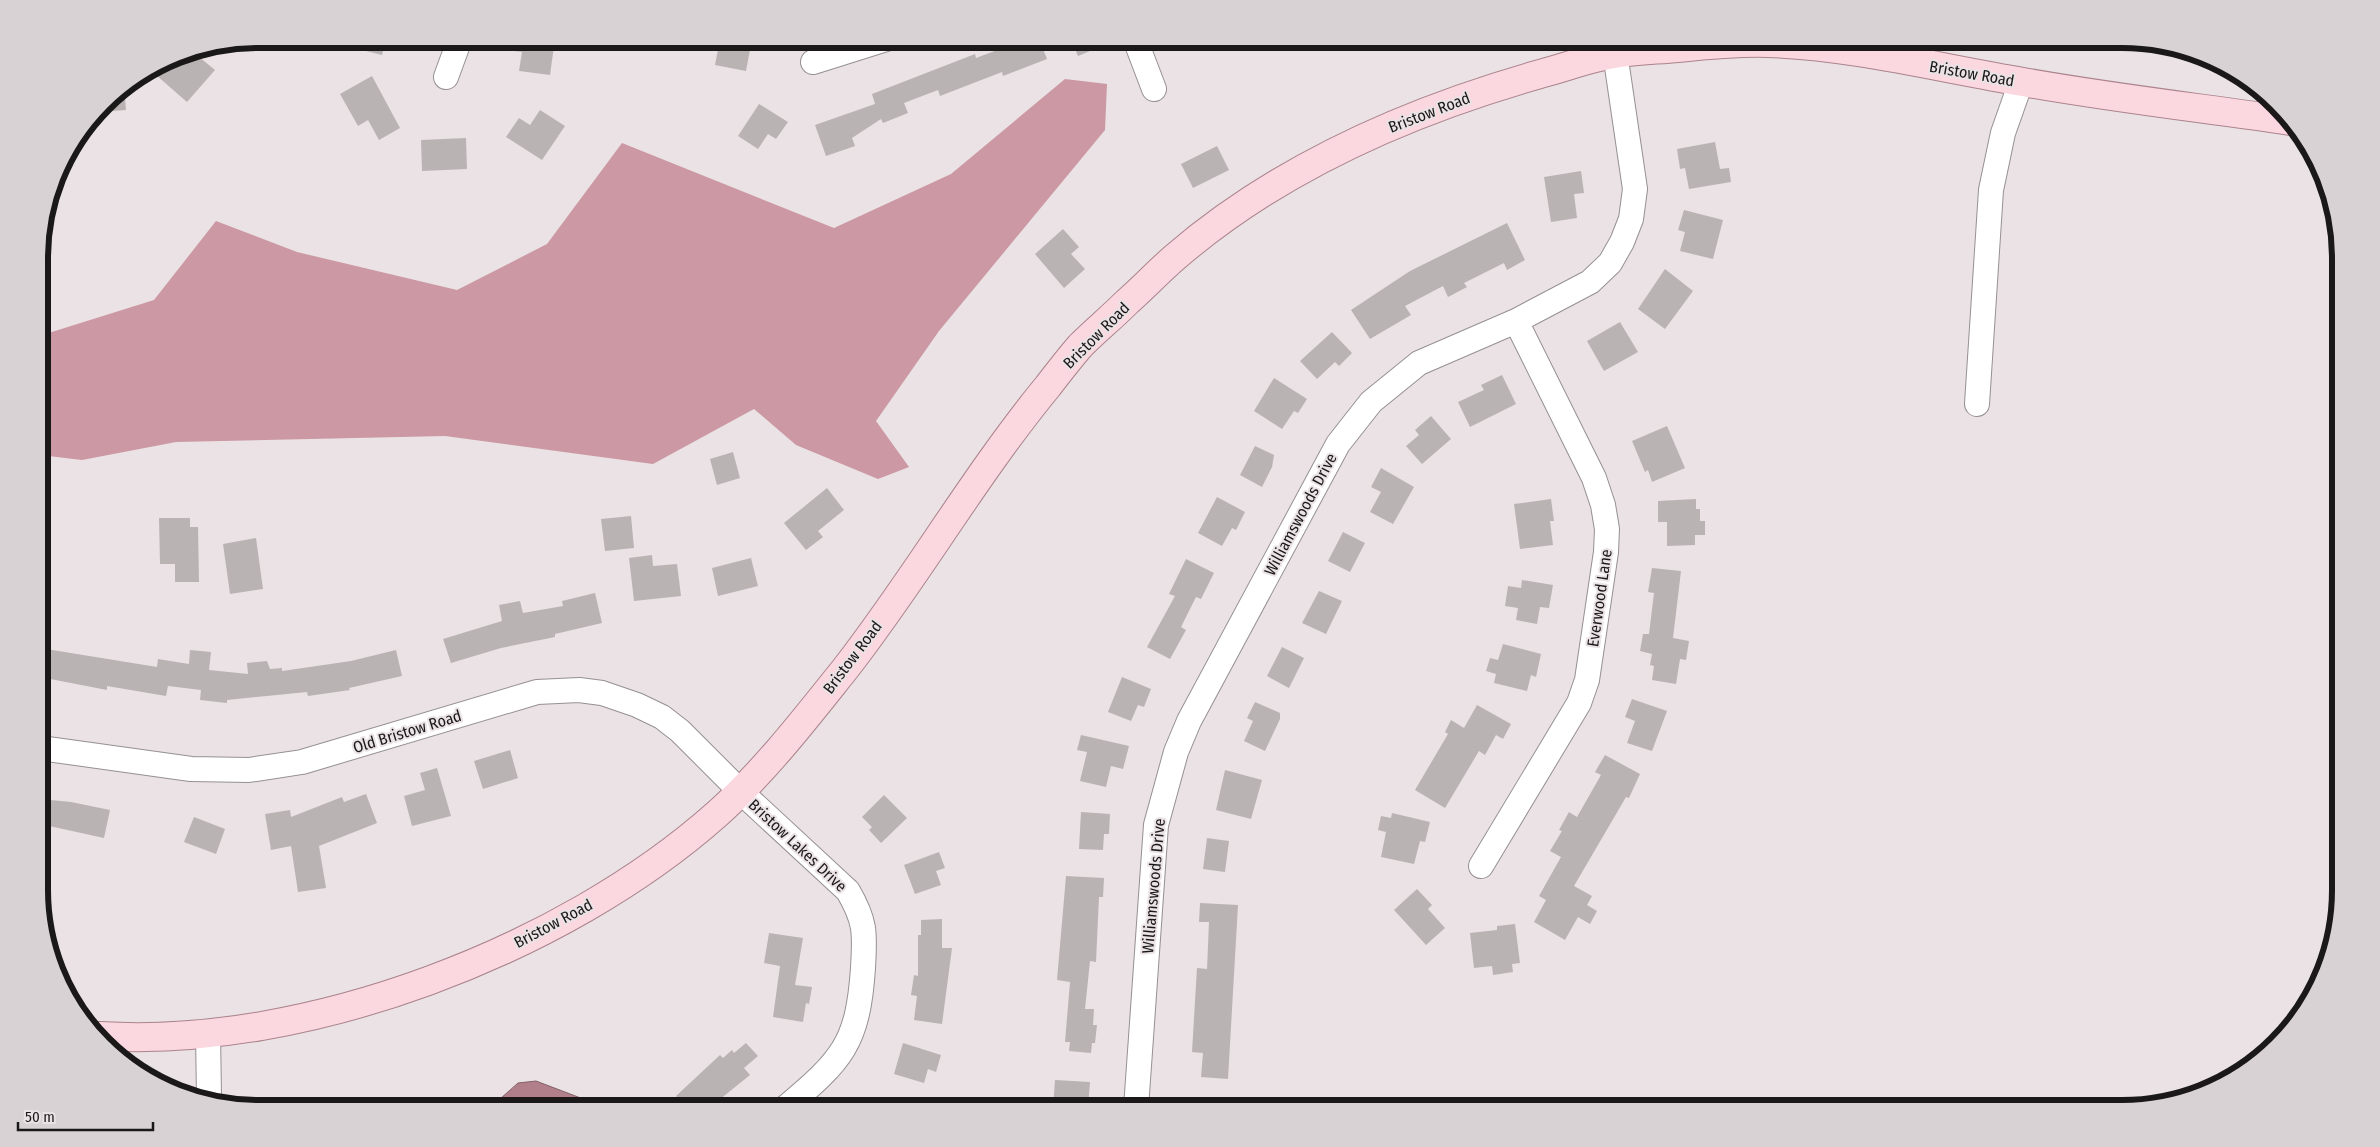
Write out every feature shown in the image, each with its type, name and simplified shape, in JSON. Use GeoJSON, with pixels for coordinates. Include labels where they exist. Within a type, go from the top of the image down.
{"type":"FeatureCollection","features":[{"type":"Feature","properties":{"kind":"main road","name":"Bristow Road"},"geometry":{"type":"LineString","coordinates":[[108,1036],[208,1033],[254,1028],[333,1010],[406,989],[484,958],[551,926],[649,868],[715,816],[741,792],[850,663],[1027,412],[1080,346],[1178,255],[1248,203],[1321,160],[1395,123],[1606,48]]}},
{"type":"Feature","properties":{"kind":"main road","name":"Bristow Road"},"geometry":{"type":"LineString","coordinates":[[1819,48],[2021,82],[2280,119]]}},
{"type":"Feature","properties":{"kind":"street"},"geometry":{"type":"LineString","coordinates":[[446,77],[457,48]]}},
{"type":"Feature","properties":{"kind":"street"},"geometry":{"type":"LineString","coordinates":[[813,62],[857,48]]}},
{"type":"Feature","properties":{"kind":"street"},"geometry":{"type":"LineString","coordinates":[[1139,48],[1154,89]]}},
{"type":"Feature","properties":{"kind":"street","name":"Williamswoods Drive"},"geometry":{"type":"LineString","coordinates":[[1137,1100],[1156,825],[1176,752],[1189,722],[1338,444],[1371,402],[1419,363],[1516,321],[1590,282],[1610,263],[1622,242],[1631,219],[1635,189],[1612,48]]}},
{"type":"Feature","properties":{"kind":"street"},"geometry":{"type":"LineString","coordinates":[[1977,404],[1991,190],[2003,133],[2021,82]]}},
{"type":"Feature","properties":{"kind":"street","name":"Everwood Lane"},"geometry":{"type":"LineString","coordinates":[[1481,866],[1579,703],[1587,680],[1606,552],[1607,529],[1603,505],[1594,478],[1516,321]]}},
{"type":"Feature","properties":{"kind":"street","name":"Old Bristow Road"},"geometry":{"type":"LineString","coordinates":[[48,749],[191,769],[249,770],[302,762],[537,692],[579,690],[602,693],[637,705],[662,717],[680,731],[741,792]]}},
{"type":"Feature","properties":{"kind":"street","name":"Bristow Lakes Drive"},"geometry":{"type":"LineString","coordinates":[[741,792],[848,891],[859,910],[864,924],[861,994],[858,1015],[852,1032],[835,1061],[819,1079],[794,1100]]}},
{"type":"Feature","properties":{"kind":"street"},"geometry":{"type":"LineString","coordinates":[[208,1033],[209,1093]]}},
{"type":"Feature","properties":{"kind":"shaded area"},"geometry":{"type":"Polygon","coordinates":[[[1065,79],[1107,84],[1105,130],[939,331],[876,421],[909,467],[878,479],[796,445],[754,409],[653,464],[445,436],[176,442],[82,460],[48,456],[48,333],[154,300],[216,221],[297,252],[457,290],[547,244],[622,143],[834,228],[951,174],[1065,79]]]}},
{"type":"Feature","properties":{"kind":"shaded area"},"geometry":{"type":"Polygon","coordinates":[[[536,1081],[586,1100],[500,1100],[518,1083],[536,1081]]]}},
{"type":"Feature","properties":{"kind":"building"},"geometry":{"type":"Polygon","coordinates":[[[354,48],[384,48],[382,55],[354,48]]]}},
{"type":"Feature","properties":{"kind":"building"},"geometry":{"type":"Polygon","coordinates":[[[492,48],[554,48],[550,75],[519,71],[522,52],[492,48]]]}},
{"type":"Feature","properties":{"kind":"building"},"geometry":{"type":"Polygon","coordinates":[[[718,48],[750,48],[746,71],[715,65],[718,48]]]}},
{"type":"Feature","properties":{"kind":"building"},"geometry":{"type":"Polygon","coordinates":[[[1003,48],[1043,48],[1047,59],[1003,76],[1002,72],[940,96],[938,90],[904,103],[908,113],[883,123],[881,119],[852,138],[855,146],[826,156],[815,125],[875,104],[872,94],[975,54],[976,58],[1003,48]]]}},
{"type":"Feature","properties":{"kind":"building"},"geometry":{"type":"Polygon","coordinates":[[[1075,48],[1097,48],[1078,56],[1075,48]]]}},
{"type":"Feature","properties":{"kind":"building"},"geometry":{"type":"Polygon","coordinates":[[[198,56],[215,70],[187,102],[156,75],[165,69],[198,56]]]}},
{"type":"Feature","properties":{"kind":"building"},"geometry":{"type":"Polygon","coordinates":[[[372,76],[400,128],[379,140],[368,120],[358,126],[340,94],[372,76]]]}},
{"type":"Feature","properties":{"kind":"building"},"geometry":{"type":"Polygon","coordinates":[[[125,95],[126,110],[107,111],[125,95]]]}},
{"type":"Feature","properties":{"kind":"building"},"geometry":{"type":"Polygon","coordinates":[[[759,104],[788,122],[776,139],[768,134],[758,149],[738,136],[759,104]]]}},
{"type":"Feature","properties":{"kind":"building"},"geometry":{"type":"Polygon","coordinates":[[[540,110],[565,126],[542,160],[506,137],[519,118],[530,125],[540,110]]]}},
{"type":"Feature","properties":{"kind":"building"},"geometry":{"type":"Polygon","coordinates":[[[466,138],[467,169],[422,171],[421,140],[466,138]]]}},
{"type":"Feature","properties":{"kind":"building"},"geometry":{"type":"Polygon","coordinates":[[[1715,142],[1720,169],[1729,168],[1731,182],[1689,189],[1685,168],[1680,169],[1677,149],[1715,142]]]}},
{"type":"Feature","properties":{"kind":"building"},"geometry":{"type":"Polygon","coordinates":[[[1217,146],[1229,170],[1193,188],[1181,164],[1217,146]]]}},
{"type":"Feature","properties":{"kind":"building"},"geometry":{"type":"Polygon","coordinates":[[[1581,171],[1584,193],[1574,194],[1577,218],[1551,222],[1544,177],[1581,171]]]}},
{"type":"Feature","properties":{"kind":"building"},"geometry":{"type":"Polygon","coordinates":[[[1684,210],[1723,220],[1713,259],[1680,251],[1685,232],[1678,230],[1684,210]]]}},
{"type":"Feature","properties":{"kind":"building"},"geometry":{"type":"Polygon","coordinates":[[[1507,223],[1525,260],[1507,270],[1504,263],[1464,283],[1467,287],[1448,297],[1443,286],[1405,306],[1411,315],[1370,339],[1351,310],[1410,271],[1507,223]]]}},
{"type":"Feature","properties":{"kind":"building"},"geometry":{"type":"Polygon","coordinates":[[[1063,229],[1079,247],[1071,254],[1085,269],[1064,288],[1035,254],[1063,229]]]}},
{"type":"Feature","properties":{"kind":"building"},"geometry":{"type":"Polygon","coordinates":[[[1665,269],[1693,291],[1665,329],[1638,309],[1665,269]]]}},
{"type":"Feature","properties":{"kind":"building"},"geometry":{"type":"Polygon","coordinates":[[[1620,322],[1638,352],[1604,371],[1587,341],[1620,322]]]}},
{"type":"Feature","properties":{"kind":"building"},"geometry":{"type":"Polygon","coordinates":[[[1332,332],[1352,353],[1339,366],[1335,362],[1317,379],[1300,361],[1332,332]]]}},
{"type":"Feature","properties":{"kind":"building"},"geometry":{"type":"Polygon","coordinates":[[[1502,375],[1516,404],[1470,427],[1458,402],[1484,390],[1481,385],[1502,375]]]}},
{"type":"Feature","properties":{"kind":"building"},"geometry":{"type":"Polygon","coordinates":[[[1274,378],[1307,399],[1298,413],[1294,411],[1282,429],[1254,411],[1274,378]]]}},
{"type":"Feature","properties":{"kind":"building"},"geometry":{"type":"Polygon","coordinates":[[[1431,416],[1451,439],[1422,464],[1406,446],[1419,435],[1415,430],[1431,416]]]}},
{"type":"Feature","properties":{"kind":"building"},"geometry":{"type":"Polygon","coordinates":[[[1667,426],[1685,468],[1652,482],[1648,470],[1645,472],[1632,441],[1667,426]]]}},
{"type":"Feature","properties":{"kind":"building"},"geometry":{"type":"Polygon","coordinates":[[[1255,446],[1274,455],[1272,467],[1262,487],[1240,475],[1255,446]]]}},
{"type":"Feature","properties":{"kind":"building"},"geometry":{"type":"Polygon","coordinates":[[[733,452],[740,478],[717,485],[710,459],[733,452]]]}},
{"type":"Feature","properties":{"kind":"building"},"geometry":{"type":"Polygon","coordinates":[[[1381,468],[1414,487],[1393,524],[1370,512],[1381,492],[1371,487],[1381,468]]]}},
{"type":"Feature","properties":{"kind":"building"},"geometry":{"type":"Polygon","coordinates":[[[827,488],[844,510],[818,531],[823,537],[806,550],[784,523],[827,488]]]}},
{"type":"Feature","properties":{"kind":"building"},"geometry":{"type":"Polygon","coordinates":[[[1217,497],[1245,512],[1236,530],[1232,528],[1222,546],[1198,533],[1217,497]]]}},
{"type":"Feature","properties":{"kind":"building"},"geometry":{"type":"Polygon","coordinates":[[[1551,499],[1554,521],[1550,521],[1553,545],[1520,549],[1514,504],[1551,499]]]}},
{"type":"Feature","properties":{"kind":"building"},"geometry":{"type":"Polygon","coordinates":[[[1696,499],[1696,509],[1700,509],[1700,521],[1705,521],[1705,535],[1695,535],[1695,545],[1667,546],[1667,522],[1658,522],[1658,501],[1696,499]]]}},
{"type":"Feature","properties":{"kind":"building"},"geometry":{"type":"Polygon","coordinates":[[[631,516],[634,548],[605,551],[601,519],[631,516]]]}},
{"type":"Feature","properties":{"kind":"building"},"geometry":{"type":"Polygon","coordinates":[[[159,518],[190,518],[190,527],[198,527],[199,582],[175,582],[175,564],[160,564],[159,518]]]}},
{"type":"Feature","properties":{"kind":"building"},"geometry":{"type":"Polygon","coordinates":[[[1343,532],[1365,543],[1350,572],[1328,561],[1343,532]]]}},
{"type":"Feature","properties":{"kind":"building"},"geometry":{"type":"Polygon","coordinates":[[[256,538],[263,589],[230,594],[223,544],[256,538]]]}},
{"type":"Feature","properties":{"kind":"building"},"geometry":{"type":"Polygon","coordinates":[[[652,555],[653,566],[677,564],[681,596],[634,601],[629,558],[652,555]]]}},
{"type":"Feature","properties":{"kind":"building"},"geometry":{"type":"Polygon","coordinates":[[[751,558],[758,586],[718,596],[712,568],[751,558]]]}},
{"type":"Feature","properties":{"kind":"building"},"geometry":{"type":"Polygon","coordinates":[[[1186,559],[1214,573],[1201,599],[1196,597],[1181,627],[1186,630],[1170,659],[1147,647],[1175,596],[1169,594],[1186,559]]]}},
{"type":"Feature","properties":{"kind":"building"},"geometry":{"type":"Polygon","coordinates":[[[1652,568],[1681,571],[1673,638],[1689,641],[1686,660],[1680,659],[1676,684],[1652,680],[1654,666],[1650,665],[1652,654],[1640,651],[1643,634],[1649,634],[1654,593],[1648,592],[1652,568]]]}},
{"type":"Feature","properties":{"kind":"building"},"geometry":{"type":"Polygon","coordinates":[[[1522,580],[1553,585],[1549,608],[1540,607],[1537,624],[1516,620],[1518,608],[1505,606],[1508,586],[1521,588],[1522,580]]]}},
{"type":"Feature","properties":{"kind":"building"},"geometry":{"type":"Polygon","coordinates":[[[1319,591],[1342,601],[1326,634],[1302,623],[1319,591]]]}},
{"type":"Feature","properties":{"kind":"building"},"geometry":{"type":"Polygon","coordinates":[[[595,593],[602,623],[555,634],[555,637],[501,648],[451,663],[443,639],[502,621],[499,605],[520,601],[523,613],[563,606],[562,601],[595,593]]]}},
{"type":"Feature","properties":{"kind":"building"},"geometry":{"type":"Polygon","coordinates":[[[1503,644],[1541,654],[1536,677],[1531,675],[1527,691],[1494,683],[1496,674],[1486,671],[1490,658],[1498,660],[1503,644]]]}},
{"type":"Feature","properties":{"kind":"building"},"geometry":{"type":"Polygon","coordinates":[[[1282,647],[1304,658],[1289,688],[1267,676],[1282,647]]]}},
{"type":"Feature","properties":{"kind":"building"},"geometry":{"type":"Polygon","coordinates":[[[48,649],[157,667],[158,659],[189,664],[190,650],[211,652],[209,670],[248,674],[247,663],[267,661],[270,669],[282,668],[282,671],[351,661],[396,650],[402,676],[349,688],[350,690],[308,696],[307,692],[227,700],[227,703],[200,700],[201,690],[168,686],[166,696],[107,686],[107,690],[48,679],[48,649]]]}},
{"type":"Feature","properties":{"kind":"building"},"geometry":{"type":"Polygon","coordinates":[[[1122,677],[1151,689],[1144,707],[1138,705],[1131,721],[1108,712],[1122,677]]]}},
{"type":"Feature","properties":{"kind":"building"},"geometry":{"type":"Polygon","coordinates":[[[1632,699],[1667,711],[1652,751],[1627,743],[1635,721],[1625,717],[1632,699]]]}},
{"type":"Feature","properties":{"kind":"building"},"geometry":{"type":"Polygon","coordinates":[[[1255,702],[1280,713],[1280,719],[1265,751],[1244,741],[1253,721],[1247,718],[1255,702]]]}},
{"type":"Feature","properties":{"kind":"building"},"geometry":{"type":"Polygon","coordinates":[[[1477,705],[1511,724],[1503,739],[1496,735],[1485,755],[1479,751],[1445,808],[1415,790],[1448,734],[1445,732],[1451,720],[1464,728],[1477,705]]]}},
{"type":"Feature","properties":{"kind":"building"},"geometry":{"type":"Polygon","coordinates":[[[1081,735],[1129,746],[1123,769],[1111,766],[1106,787],[1080,781],[1087,752],[1077,750],[1081,735]]]}},
{"type":"Feature","properties":{"kind":"building"},"geometry":{"type":"Polygon","coordinates":[[[510,750],[518,778],[483,789],[474,761],[510,750]]]}},
{"type":"Feature","properties":{"kind":"building"},"geometry":{"type":"Polygon","coordinates":[[[1605,755],[1640,774],[1629,798],[1626,797],[1574,886],[1592,896],[1587,905],[1597,911],[1590,924],[1578,917],[1565,940],[1534,922],[1546,900],[1539,896],[1561,857],[1550,851],[1562,831],[1559,830],[1569,812],[1577,817],[1601,775],[1595,772],[1605,755]]]}},
{"type":"Feature","properties":{"kind":"building"},"geometry":{"type":"Polygon","coordinates":[[[437,768],[451,816],[412,826],[404,796],[425,790],[420,773],[437,768]]]}},
{"type":"Feature","properties":{"kind":"building"},"geometry":{"type":"Polygon","coordinates":[[[1225,770],[1262,780],[1251,819],[1216,810],[1225,770]]]}},
{"type":"Feature","properties":{"kind":"building"},"geometry":{"type":"Polygon","coordinates":[[[366,794],[377,823],[319,846],[326,888],[298,892],[291,846],[271,850],[265,814],[290,810],[291,817],[342,797],[344,802],[366,794]]]}},
{"type":"Feature","properties":{"kind":"building"},"geometry":{"type":"Polygon","coordinates":[[[884,795],[907,818],[881,843],[869,830],[872,827],[862,817],[884,795]]]}},
{"type":"Feature","properties":{"kind":"building"},"geometry":{"type":"Polygon","coordinates":[[[48,800],[71,802],[110,810],[104,838],[48,826],[48,800]]]}},
{"type":"Feature","properties":{"kind":"building"},"geometry":{"type":"Polygon","coordinates":[[[1081,812],[1110,814],[1109,834],[1104,834],[1103,850],[1079,849],[1081,812]]]}},
{"type":"Feature","properties":{"kind":"building"},"geometry":{"type":"Polygon","coordinates":[[[1392,813],[1430,822],[1425,842],[1420,841],[1414,864],[1381,857],[1386,832],[1378,830],[1381,816],[1391,818],[1392,813]]]}},
{"type":"Feature","properties":{"kind":"building"},"geometry":{"type":"Polygon","coordinates":[[[194,817],[225,829],[216,854],[184,842],[194,817]]]}},
{"type":"Feature","properties":{"kind":"building"},"geometry":{"type":"Polygon","coordinates":[[[1207,838],[1229,841],[1225,872],[1203,869],[1207,838]]]}},
{"type":"Feature","properties":{"kind":"building"},"geometry":{"type":"Polygon","coordinates":[[[939,852],[945,868],[936,871],[941,885],[915,894],[904,865],[939,852]]]}},
{"type":"Feature","properties":{"kind":"building"},"geometry":{"type":"Polygon","coordinates":[[[1066,876],[1104,878],[1103,897],[1099,897],[1096,962],[1090,961],[1085,1009],[1094,1009],[1093,1025],[1097,1025],[1095,1043],[1092,1043],[1091,1053],[1069,1051],[1070,1042],[1065,1042],[1070,982],[1057,980],[1066,876]]]}},
{"type":"Feature","properties":{"kind":"building"},"geometry":{"type":"Polygon","coordinates":[[[1417,889],[1432,905],[1428,909],[1445,928],[1426,945],[1394,910],[1417,889]]]}},
{"type":"Feature","properties":{"kind":"building"},"geometry":{"type":"Polygon","coordinates":[[[1200,903],[1238,905],[1228,1079],[1201,1077],[1203,1053],[1192,1052],[1197,968],[1207,969],[1209,922],[1199,922],[1200,903]]]}},
{"type":"Feature","properties":{"kind":"building"},"geometry":{"type":"Polygon","coordinates":[[[942,919],[942,948],[952,948],[942,1024],[914,1020],[917,996],[911,995],[914,975],[918,976],[918,935],[921,935],[921,920],[942,919]]]}},
{"type":"Feature","properties":{"kind":"building"},"geometry":{"type":"Polygon","coordinates":[[[1515,924],[1520,963],[1512,964],[1513,972],[1493,975],[1492,966],[1474,968],[1470,933],[1497,930],[1497,926],[1515,924]]]}},
{"type":"Feature","properties":{"kind":"building"},"geometry":{"type":"Polygon","coordinates":[[[769,933],[803,938],[795,985],[812,987],[809,1004],[806,1003],[803,1022],[773,1017],[780,966],[764,963],[769,933]]]}},
{"type":"Feature","properties":{"kind":"building"},"geometry":{"type":"Polygon","coordinates":[[[746,1043],[758,1056],[744,1068],[750,1075],[719,1100],[680,1100],[676,1096],[720,1055],[723,1058],[732,1050],[734,1053],[746,1043]]]}},
{"type":"Feature","properties":{"kind":"building"},"geometry":{"type":"Polygon","coordinates":[[[903,1043],[941,1055],[936,1072],[928,1069],[924,1083],[894,1074],[903,1043]]]}},
{"type":"Feature","properties":{"kind":"building"},"geometry":{"type":"Polygon","coordinates":[[[1055,1080],[1090,1082],[1089,1100],[1054,1100],[1055,1080]]]}}]}
